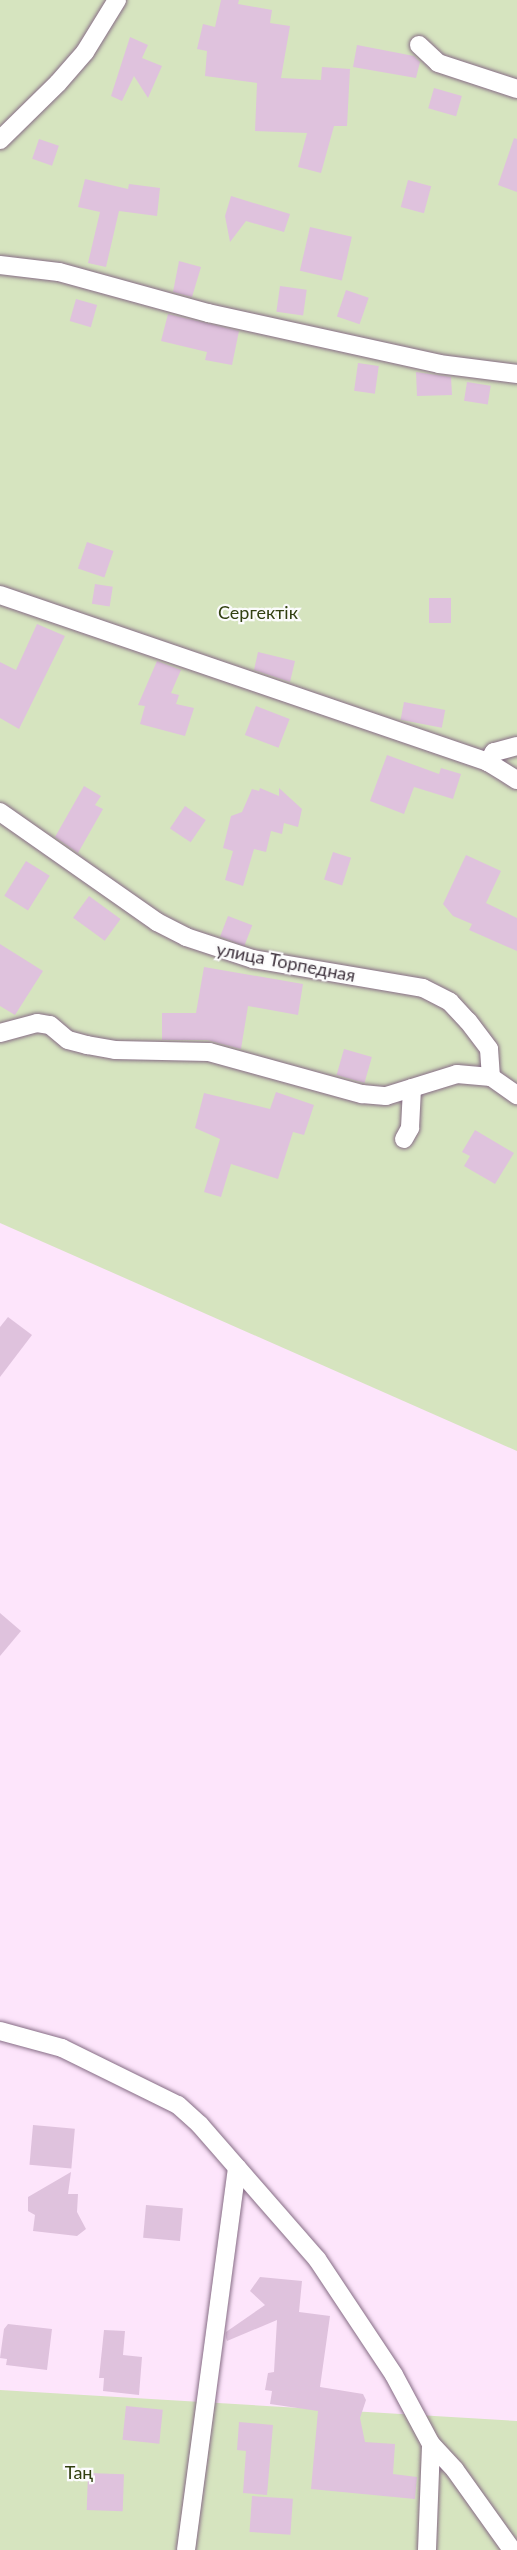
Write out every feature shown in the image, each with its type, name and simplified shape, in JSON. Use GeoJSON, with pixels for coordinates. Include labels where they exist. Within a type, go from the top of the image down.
{"type":"FeatureCollection","features":[{"type":"Feature","properties":{"kind":"street"},"geometry":{"type":"LineString","coordinates":[[0,140],[72,68],[117,0]]}},
{"type":"Feature","properties":{"kind":"street"},"geometry":{"type":"LineString","coordinates":[[419,45],[438,63],[517,89]]}},
{"type":"Feature","properties":{"kind":"street"},"geometry":{"type":"LineString","coordinates":[[0,266],[58,272],[208,313],[439,364],[517,374]]}},
{"type":"Feature","properties":{"kind":"street"},"geometry":{"type":"LineString","coordinates":[[0,596],[488,762],[517,780]]}},
{"type":"Feature","properties":{"kind":"street"},"geometry":{"type":"LineString","coordinates":[[488,762],[494,752],[517,746]]}},
{"type":"Feature","properties":{"kind":"street","name":"улица Торпедная"},"geometry":{"type":"LineString","coordinates":[[0,812],[157,922],[186,937],[253,959],[423,988],[450,1002],[489,1049],[491,1077]]}},
{"type":"Feature","properties":{"kind":"street"},"geometry":{"type":"LineString","coordinates":[[0,1033],[37,1023],[50,1025],[68,1040],[87,1045],[115,1050],[209,1052],[362,1094],[386,1096],[457,1074],[491,1077],[517,1095]]}},
{"type":"Feature","properties":{"kind":"street"},"geometry":{"type":"LineString","coordinates":[[410,1135],[412,1088]]}},
{"type":"Feature","properties":{"kind":"street"},"geometry":{"type":"LineString","coordinates":[[0,2031],[63,2048],[178,2105],[237,2167],[317,2259],[394,2374],[431,2444],[455,2470],[512,2550]]}},
{"type":"Feature","properties":{"kind":"street"},"geometry":{"type":"LineString","coordinates":[[186,2550],[237,2167]]}},
{"type":"Feature","properties":{"kind":"street"},"geometry":{"type":"LineString","coordinates":[[431,2444],[432,2547]]}},
{"type":"Feature","properties":{"kind":"green space","name":"Сергектік"},"geometry":{"type":"Polygon","coordinates":[[[0,0],[517,0],[517,1451],[0,1223],[0,0]]]}},
{"type":"Feature","properties":{"kind":"green space","name":"Таң"},"geometry":{"type":"Polygon","coordinates":[[[0,2390],[517,2421],[517,2550],[0,2550],[0,2390]]]}},
{"type":"Feature","properties":{"kind":"building"},"geometry":{"type":"Polygon","coordinates":[[[221,0],[239,0],[238,4],[272,10],[270,23],[290,26],[281,78],[321,80],[322,67],[350,69],[347,126],[334,126],[321,173],[298,167],[307,133],[255,131],[257,83],[205,76],[207,51],[197,49],[203,24],[215,27],[221,0]]]}},
{"type":"Feature","properties":{"kind":"building"},"geometry":{"type":"Polygon","coordinates":[[[130,37],[148,45],[142,58],[162,66],[148,98],[134,76],[122,101],[111,96],[130,37]]]}},
{"type":"Feature","properties":{"kind":"building"},"geometry":{"type":"Polygon","coordinates":[[[357,45],[414,56],[420,62],[416,78],[353,67],[357,45]]]}},
{"type":"Feature","properties":{"kind":"building"},"geometry":{"type":"Polygon","coordinates":[[[434,88],[462,96],[456,116],[428,108],[434,88]]]}},
{"type":"Feature","properties":{"kind":"building"},"geometry":{"type":"Polygon","coordinates":[[[514,138],[517,139],[517,192],[498,185],[514,138]]]}},
{"type":"Feature","properties":{"kind":"building"},"geometry":{"type":"Polygon","coordinates":[[[39,139],[59,146],[52,166],[32,159],[39,139]]]}},
{"type":"Feature","properties":{"kind":"building"},"geometry":{"type":"Polygon","coordinates":[[[85,179],[128,189],[129,184],[160,188],[157,216],[119,211],[106,267],[88,263],[100,212],[78,207],[85,179]]]}},
{"type":"Feature","properties":{"kind":"building"},"geometry":{"type":"Polygon","coordinates":[[[408,180],[431,186],[424,213],[401,207],[408,180]]]}},
{"type":"Feature","properties":{"kind":"building"},"geometry":{"type":"Polygon","coordinates":[[[231,196],[290,214],[284,232],[246,221],[230,242],[225,216],[231,196]]]}},
{"type":"Feature","properties":{"kind":"building"},"geometry":{"type":"Polygon","coordinates":[[[310,227],[352,237],[342,281],[300,271],[310,227]]]}},
{"type":"Feature","properties":{"kind":"building"},"geometry":{"type":"Polygon","coordinates":[[[179,261],[201,267],[192,297],[173,292],[179,261]]]}},
{"type":"Feature","properties":{"kind":"building"},"geometry":{"type":"Polygon","coordinates":[[[280,286],[307,290],[303,316],[276,312],[280,286]]]}},
{"type":"Feature","properties":{"kind":"building"},"geometry":{"type":"Polygon","coordinates":[[[346,290],[369,298],[360,324],[337,316],[346,290]]]}},
{"type":"Feature","properties":{"kind":"building"},"geometry":{"type":"Polygon","coordinates":[[[76,299],[97,305],[91,327],[70,321],[76,299]]]}},
{"type":"Feature","properties":{"kind":"building"},"geometry":{"type":"Polygon","coordinates":[[[168,314],[239,331],[232,365],[205,360],[207,352],[161,341],[168,314]]]}},
{"type":"Feature","properties":{"kind":"building"},"geometry":{"type":"Polygon","coordinates":[[[358,363],[379,366],[375,394],[354,391],[358,363]]]}},
{"type":"Feature","properties":{"kind":"building"},"geometry":{"type":"Polygon","coordinates":[[[416,372],[451,377],[452,395],[417,396],[416,372]]]}},
{"type":"Feature","properties":{"kind":"building"},"geometry":{"type":"Polygon","coordinates":[[[467,382],[491,386],[488,405],[464,401],[467,382]]]}},
{"type":"Feature","properties":{"kind":"building"},"geometry":{"type":"Polygon","coordinates":[[[87,542],[113,551],[104,578],[78,568],[87,542]]]}},
{"type":"Feature","properties":{"kind":"building"},"geometry":{"type":"Polygon","coordinates":[[[95,584],[113,587],[110,607],[92,604],[95,584]]]}},
{"type":"Feature","properties":{"kind":"building"},"geometry":{"type":"Polygon","coordinates":[[[429,598],[451,598],[451,623],[429,623],[429,598]]]}},
{"type":"Feature","properties":{"kind":"building"},"geometry":{"type":"Polygon","coordinates":[[[37,624],[65,636],[19,729],[0,718],[0,662],[16,670],[37,624]]]}},
{"type":"Feature","properties":{"kind":"building"},"geometry":{"type":"Polygon","coordinates":[[[258,652],[295,661],[290,682],[254,670],[258,652]]]}},
{"type":"Feature","properties":{"kind":"building"},"geometry":{"type":"Polygon","coordinates":[[[157,661],[181,670],[171,693],[179,695],[176,704],[194,708],[185,736],[140,724],[145,706],[138,705],[157,661]]]}},
{"type":"Feature","properties":{"kind":"building"},"geometry":{"type":"Polygon","coordinates":[[[404,702],[445,710],[442,728],[401,720],[404,702]]]}},
{"type":"Feature","properties":{"kind":"building"},"geometry":{"type":"Polygon","coordinates":[[[256,706],[290,719],[278,748],[245,735],[256,706]]]}},
{"type":"Feature","properties":{"kind":"building"},"geometry":{"type":"Polygon","coordinates":[[[387,755],[439,774],[441,768],[461,774],[453,799],[414,787],[404,814],[370,801],[387,755]]]}},
{"type":"Feature","properties":{"kind":"building"},"geometry":{"type":"Polygon","coordinates":[[[84,786],[101,796],[95,805],[103,809],[78,853],[55,837],[84,786]]]}},
{"type":"Feature","properties":{"kind":"building"},"geometry":{"type":"Polygon","coordinates":[[[260,788],[279,796],[279,788],[302,809],[298,827],[284,823],[282,834],[271,831],[266,852],[254,849],[243,886],[225,880],[233,851],[223,848],[231,816],[242,812],[252,789],[259,791],[260,788]]]}},
{"type":"Feature","properties":{"kind":"building"},"geometry":{"type":"Polygon","coordinates":[[[185,806],[206,820],[191,842],[170,828],[185,806]]]}},
{"type":"Feature","properties":{"kind":"building"},"geometry":{"type":"Polygon","coordinates":[[[333,852],[351,858],[342,885],[324,880],[333,852]]]}},
{"type":"Feature","properties":{"kind":"building"},"geometry":{"type":"Polygon","coordinates":[[[466,855],[501,871],[486,903],[517,918],[517,951],[469,930],[472,924],[453,916],[443,904],[466,855]]]}},
{"type":"Feature","properties":{"kind":"building"},"geometry":{"type":"Polygon","coordinates":[[[26,861],[50,876],[28,911],[4,896],[26,861]]]}},
{"type":"Feature","properties":{"kind":"building"},"geometry":{"type":"Polygon","coordinates":[[[89,896],[121,919],[105,941],[73,918],[89,896]]]}},
{"type":"Feature","properties":{"kind":"building"},"geometry":{"type":"Polygon","coordinates":[[[228,916],[252,925],[244,946],[220,937],[228,916]]]}},
{"type":"Feature","properties":{"kind":"building"},"geometry":{"type":"Polygon","coordinates":[[[0,944],[43,971],[15,1015],[0,1006],[0,944]]]}},
{"type":"Feature","properties":{"kind":"building"},"geometry":{"type":"Polygon","coordinates":[[[204,967],[303,984],[298,1015],[248,1006],[241,1049],[207,1040],[162,1040],[162,1013],[196,1013],[204,967]]]}},
{"type":"Feature","properties":{"kind":"building"},"geometry":{"type":"Polygon","coordinates":[[[344,1049],[372,1057],[364,1083],[337,1075],[344,1049]]]}},
{"type":"Feature","properties":{"kind":"building"},"geometry":{"type":"Polygon","coordinates":[[[276,1092],[314,1105],[304,1135],[293,1132],[278,1179],[231,1164],[221,1197],[204,1192],[220,1139],[195,1128],[204,1093],[270,1109],[276,1092]]]}},
{"type":"Feature","properties":{"kind":"building"},"geometry":{"type":"Polygon","coordinates":[[[475,1130],[514,1153],[495,1184],[464,1166],[470,1156],[462,1152],[475,1130]]]}},
{"type":"Feature","properties":{"kind":"building"},"geometry":{"type":"Polygon","coordinates":[[[8,1317],[32,1335],[0,1377],[0,1327],[8,1317]]]}},
{"type":"Feature","properties":{"kind":"building"},"geometry":{"type":"Polygon","coordinates":[[[0,1613],[21,1631],[0,1656],[0,1613]]]}},
{"type":"Feature","properties":{"kind":"building"},"geometry":{"type":"Polygon","coordinates":[[[33,2125],[75,2129],[71,2169],[30,2165],[33,2125]]]}},
{"type":"Feature","properties":{"kind":"building"},"geometry":{"type":"Polygon","coordinates":[[[71,2172],[68,2194],[78,2194],[77,2212],[86,2229],[77,2236],[33,2231],[35,2215],[28,2211],[28,2197],[71,2172]]]}},
{"type":"Feature","properties":{"kind":"building"},"geometry":{"type":"Polygon","coordinates":[[[146,2205],[183,2208],[180,2241],[143,2238],[146,2205]]]}},
{"type":"Feature","properties":{"kind":"building"},"geometry":{"type":"Polygon","coordinates":[[[260,2277],[302,2281],[299,2312],[330,2316],[320,2387],[363,2394],[366,2400],[360,2418],[365,2442],[395,2444],[393,2474],[417,2477],[415,2499],[311,2489],[318,2411],[270,2404],[272,2391],[265,2390],[268,2373],[274,2372],[277,2320],[227,2341],[226,2338],[226,2332],[265,2305],[250,2291],[260,2277]]]}},
{"type":"Feature","properties":{"kind":"building"},"geometry":{"type":"Polygon","coordinates":[[[8,2324],[52,2329],[47,2370],[6,2365],[7,2359],[0,2358],[4,2329],[8,2324]]]}},
{"type":"Feature","properties":{"kind":"building"},"geometry":{"type":"Polygon","coordinates":[[[104,2330],[125,2331],[123,2355],[142,2357],[139,2395],[103,2391],[104,2378],[99,2378],[104,2330]]]}},
{"type":"Feature","properties":{"kind":"building"},"geometry":{"type":"Polygon","coordinates":[[[126,2406],[163,2410],[159,2444],[122,2440],[126,2406]]]}},
{"type":"Feature","properties":{"kind":"building"},"geometry":{"type":"Polygon","coordinates":[[[239,2422],[273,2425],[267,2495],[243,2493],[246,2451],[237,2450],[239,2422]]]}},
{"type":"Feature","properties":{"kind":"building"},"geometry":{"type":"Polygon","coordinates":[[[88,2473],[124,2474],[123,2511],[87,2510],[88,2473]]]}},
{"type":"Feature","properties":{"kind":"building"},"geometry":{"type":"Polygon","coordinates":[[[252,2496],[293,2499],[290,2535],[249,2532],[252,2496]]]}}]}
